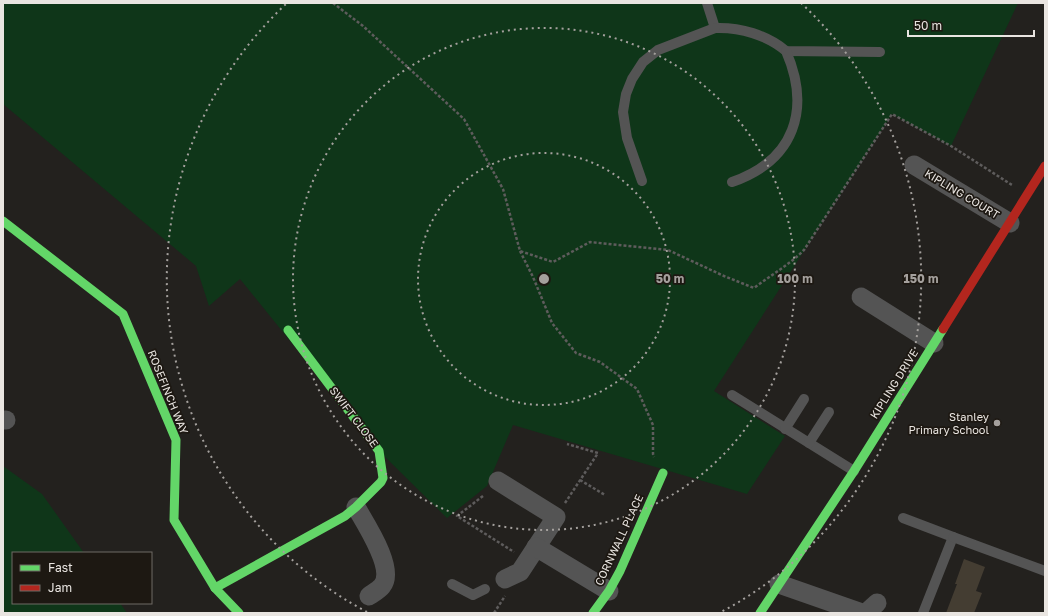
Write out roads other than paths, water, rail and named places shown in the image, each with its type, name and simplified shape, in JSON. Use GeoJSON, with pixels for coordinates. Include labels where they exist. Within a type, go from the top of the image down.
{"type":"FeatureCollection","features":[{"type":"Feature","properties":{"kind":"street","name":"KIPLING COURT"},"geometry":{"type":"LineString","coordinates":[[914,165],[1010,223]]}},
{"type":"Feature","properties":{"kind":"street","name":"KIPLING DRIVE"},"geometry":{"type":"LineString","coordinates":[[760,613],[854,471],[1045,166]]}},
{"type":"Feature","properties":{"kind":"street","name":"ROSEFINCH WAY"},"geometry":{"type":"LineString","coordinates":[[3,221],[123,314],[176,440],[174,520],[215,588],[239,613]]}},
{"type":"Feature","properties":{"kind":"street"},"geometry":{"type":"LineString","coordinates":[[861,297],[934,343]]}},
{"type":"Feature","properties":{"kind":"street","name":"SWIFT CLOSE"},"geometry":{"type":"LineString","coordinates":[[215,588],[345,516],[356,507],[381,482],[383,478],[379,450],[288,330]]}},
{"type":"Feature","properties":{"kind":"street","name":"CORNWALL PLACE"},"geometry":{"type":"LineString","coordinates":[[593,613],[609,591],[620,571],[662,473]]}},
{"type":"Feature","properties":{"kind":"street"},"geometry":{"type":"LineString","coordinates":[[498,481],[556,517],[520,572],[505,578]]}},
{"type":"Feature","properties":{"kind":"street"},"geometry":{"type":"LineString","coordinates":[[356,507],[374,536],[386,574],[382,586],[369,596]]}},
{"type":"Feature","properties":{"kind":"street"},"geometry":{"type":"LineString","coordinates":[[532,554],[609,591]]}},
{"type":"Feature","properties":{"kind":"street"},"geometry":{"type":"LineString","coordinates":[[779,584],[868,610]]}},
{"type":"Feature","properties":{"kind":"lane"},"geometry":{"type":"LineString","coordinates":[[707,3],[715,28]]}},
{"type":"Feature","properties":{"kind":"lane"},"geometry":{"type":"LineString","coordinates":[[642,181],[627,138],[623,112],[626,94],[632,79],[643,62],[658,50],[715,28],[730,28],[764,37],[776,43],[786,51],[797,84],[798,100],[795,120],[788,139],[776,156],[758,170],[744,178],[732,182]]}},
{"type":"Feature","properties":{"kind":"lane"},"geometry":{"type":"LineString","coordinates":[[786,51],[880,52]]}},
{"type":"Feature","properties":{"kind":"lane"},"geometry":{"type":"LineString","coordinates":[[732,395],[854,471]]}},
{"type":"Feature","properties":{"kind":"lane"},"geometry":{"type":"LineString","coordinates":[[785,429],[804,399]]}},
{"type":"Feature","properties":{"kind":"lane"},"geometry":{"type":"LineString","coordinates":[[809,443],[828,412]]}},
{"type":"Feature","properties":{"kind":"lane"},"geometry":{"type":"LineString","coordinates":[[903,518],[1045,571]]}},
{"type":"Feature","properties":{"kind":"lane"},"geometry":{"type":"LineString","coordinates":[[923,613],[953,537]]}},
{"type":"Feature","properties":{"kind":"lane"},"geometry":{"type":"LineString","coordinates":[[452,584],[473,595],[485,589]]}},
{"type":"Feature","properties":{"kind":"place","name":"Stanley Primary School"},"geometry":{"type":"Point","coordinates":[997,423]}}]}
